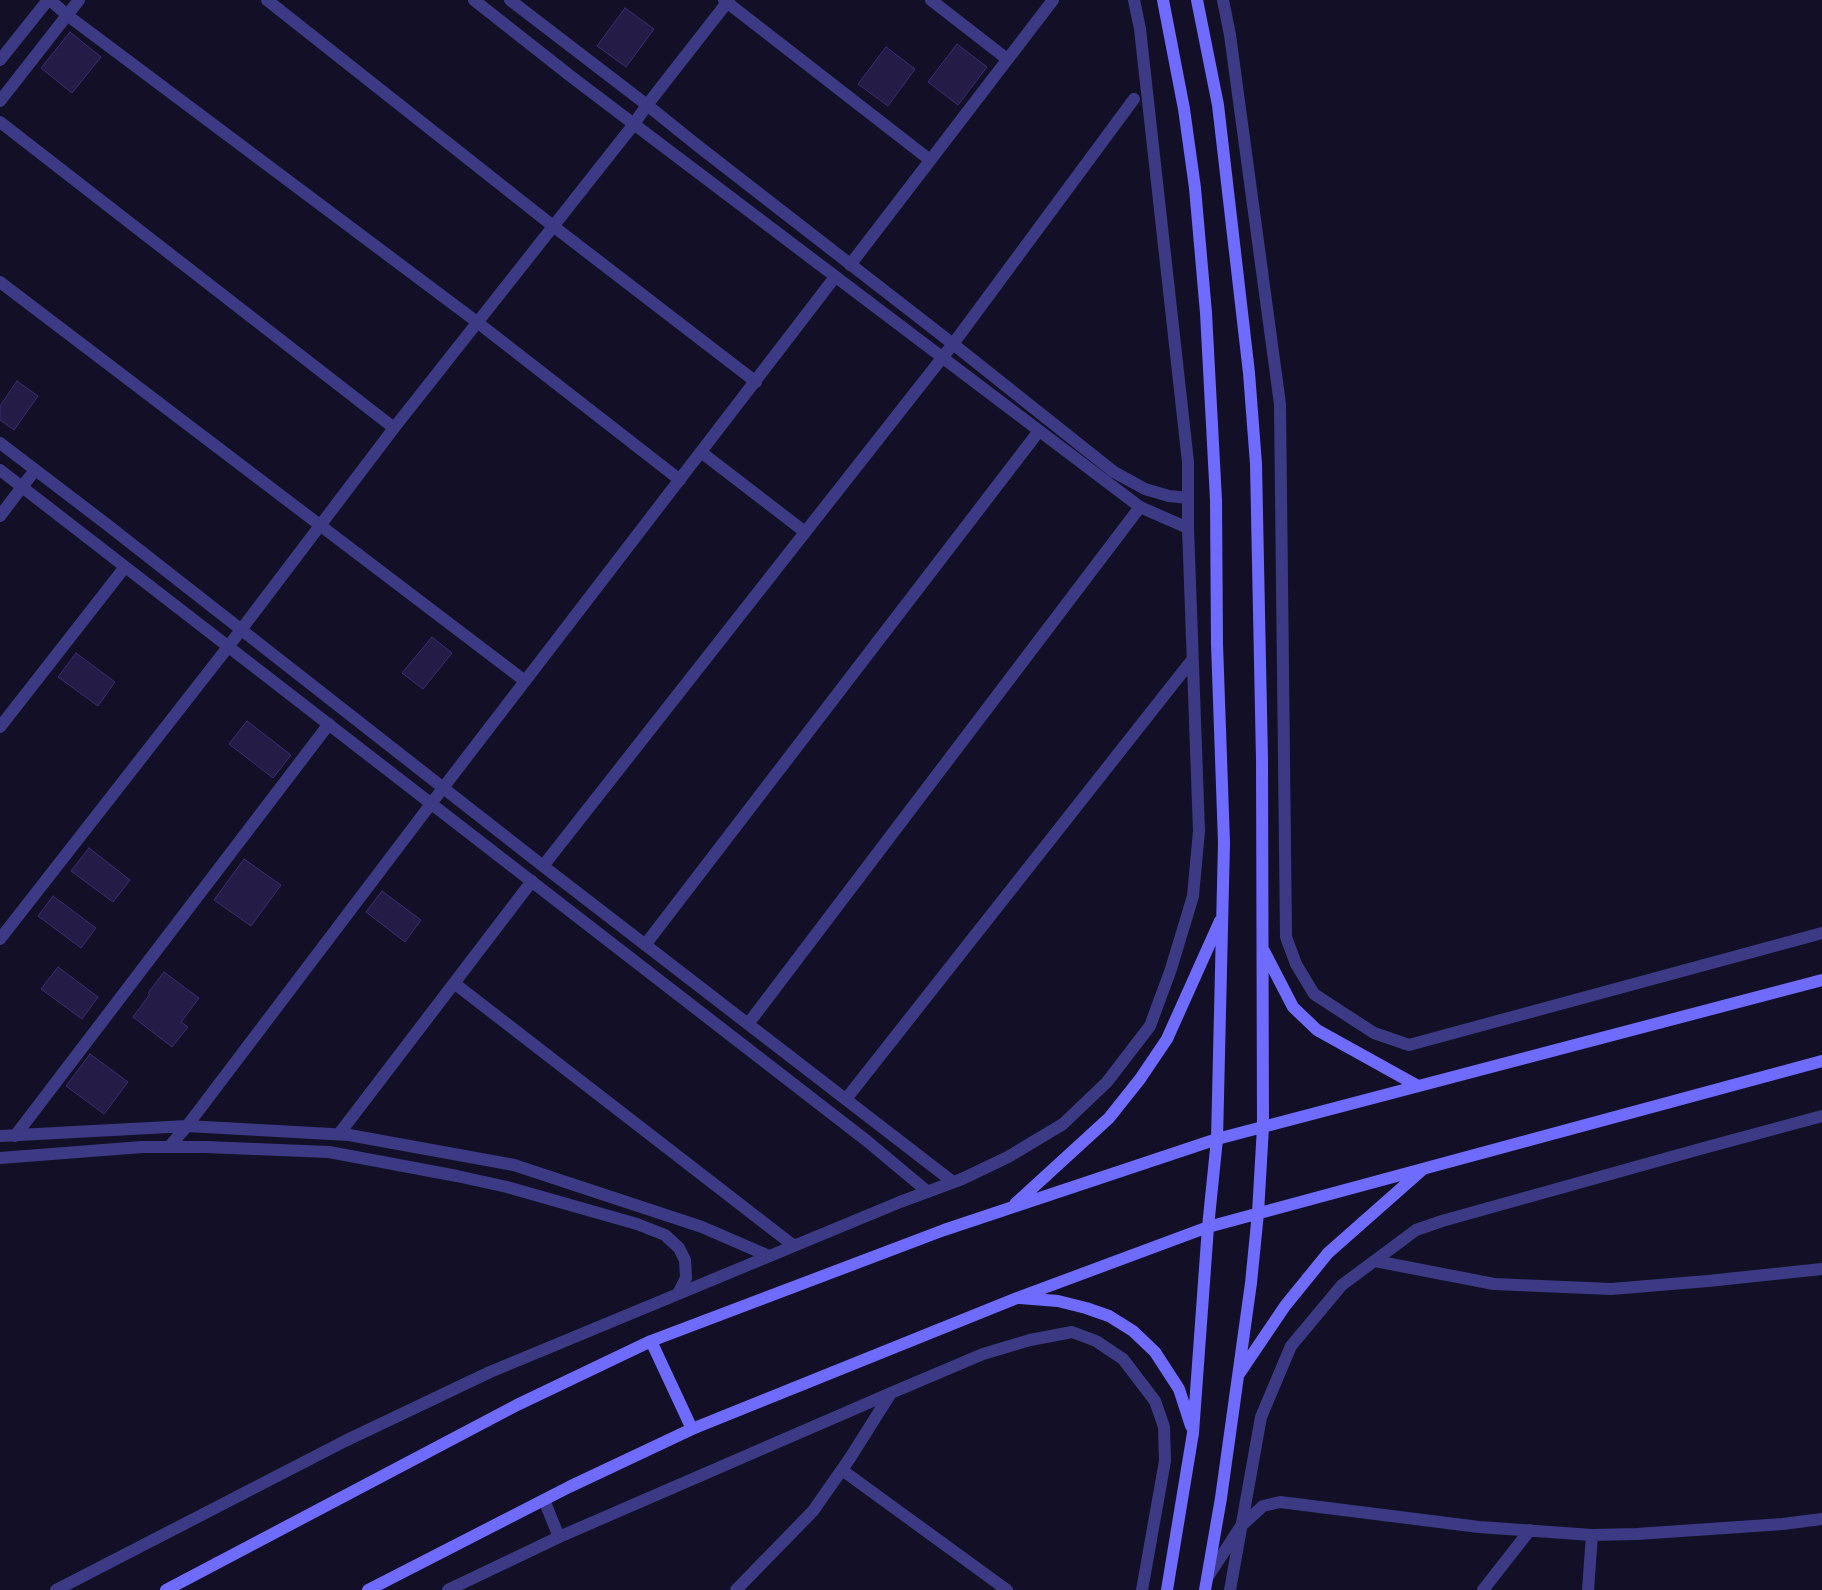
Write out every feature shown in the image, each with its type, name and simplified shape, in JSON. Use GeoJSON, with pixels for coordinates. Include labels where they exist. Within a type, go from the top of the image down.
{"type":"FeatureCollection","features":[{"type":"Feature","properties":{"kind":"main road"},"geometry":{"type":"LineString","coordinates":[[1163,0],[1184,109],[1195,188],[1206,313],[1216,500],[1217,644],[1224,843],[1217,1139],[1208,1226],[1193,1433],[1167,1590]]}},
{"type":"Feature","properties":{"kind":"main road"},"geometry":{"type":"LineString","coordinates":[[1197,0],[1218,105],[1249,373],[1256,464],[1262,760],[1263,1127],[1258,1213],[1251,1283],[1238,1376],[1206,1584]]}},
{"type":"Feature","properties":{"kind":"main road"},"geometry":{"type":"LineString","coordinates":[[1011,1208],[1109,1118],[1140,1079],[1167,1039],[1222,916]]}},
{"type":"Feature","properties":{"kind":"main road"},"geometry":{"type":"LineString","coordinates":[[1263,948],[1293,1007],[1317,1030],[1418,1086]]}},
{"type":"Feature","properties":{"kind":"main road"},"geometry":{"type":"LineString","coordinates":[[166,1590],[517,1405],[651,1341],[944,1230],[1217,1139],[1822,980]]}},
{"type":"Feature","properties":{"kind":"main road"},"geometry":{"type":"LineString","coordinates":[[368,1590],[544,1500],[692,1429],[1017,1298],[1208,1226],[1822,1062]]}},
{"type":"Feature","properties":{"kind":"main road"},"geometry":{"type":"LineString","coordinates":[[1238,1376],[1285,1306],[1322,1260],[1424,1168]]}},
{"type":"Feature","properties":{"kind":"main road"},"geometry":{"type":"LineString","coordinates":[[1017,1298],[1058,1301],[1086,1308],[1109,1316],[1133,1331],[1155,1352],[1178,1389],[1193,1433]]}},
{"type":"Feature","properties":{"kind":"main road"},"geometry":{"type":"LineString","coordinates":[[651,1341],[692,1429]]}},
{"type":"Feature","properties":{"kind":"street"},"geometry":{"type":"LineString","coordinates":[[0,60],[49,0],[477,322],[680,480]]}},
{"type":"Feature","properties":{"kind":"street"},"geometry":{"type":"LineString","coordinates":[[0,101],[79,0]]}},
{"type":"Feature","properties":{"kind":"street"},"geometry":{"type":"LineString","coordinates":[[267,0],[553,226],[756,382]]}},
{"type":"Feature","properties":{"kind":"street"},"geometry":{"type":"LineString","coordinates":[[474,0],[634,124],[1140,507],[1188,528]]}},
{"type":"Feature","properties":{"kind":"street"},"geometry":{"type":"LineString","coordinates":[[510,0],[953,344],[1114,472],[1145,489],[1169,496],[1188,498]]}},
{"type":"Feature","properties":{"kind":"street"},"geometry":{"type":"LineString","coordinates":[[932,0],[1007,59]]}},
{"type":"Feature","properties":{"kind":"street"},"geometry":{"type":"LineString","coordinates":[[850,265],[1053,0]]}},
{"type":"Feature","properties":{"kind":"street"},"geometry":{"type":"LineString","coordinates":[[56,1590],[345,1441],[490,1372],[953,1182],[1008,1157],[1063,1124],[1107,1082],[1150,1026],[1171,969],[1193,896],[1199,831],[1188,528],[1188,462],[1140,29],[1134,0]]}},
{"type":"Feature","properties":{"kind":"street"},"geometry":{"type":"LineString","coordinates":[[1223,0],[1230,35],[1280,404],[1286,937],[1296,964],[1314,994],[1374,1033],[1409,1045],[1822,933]]}},
{"type":"Feature","properties":{"kind":"street"},"geometry":{"type":"LineString","coordinates":[[0,939],[228,647],[394,428],[634,124],[727,1],[930,160]]}},
{"type":"Feature","properties":{"kind":"street"},"geometry":{"type":"LineString","coordinates":[[543,866],[953,344],[1134,99]]}},
{"type":"Feature","properties":{"kind":"street"},"geometry":{"type":"LineString","coordinates":[[0,122],[394,428]]}},
{"type":"Feature","properties":{"kind":"street"},"geometry":{"type":"LineString","coordinates":[[169,1147],[187,1126],[442,788],[835,277]]}},
{"type":"Feature","properties":{"kind":"street"},"geometry":{"type":"LineString","coordinates":[[0,282],[525,680]]}},
{"type":"Feature","properties":{"kind":"street"},"geometry":{"type":"LineString","coordinates":[[645,945],[1039,432]]}},
{"type":"Feature","properties":{"kind":"street"},"geometry":{"type":"LineString","coordinates":[[0,444],[953,1182]]}},
{"type":"Feature","properties":{"kind":"street"},"geometry":{"type":"LineString","coordinates":[[701,452],[805,532]]}},
{"type":"Feature","properties":{"kind":"street"},"geometry":{"type":"LineString","coordinates":[[0,470],[859,1135],[928,1192]]}},
{"type":"Feature","properties":{"kind":"street"},"geometry":{"type":"LineString","coordinates":[[0,516],[35,470]]}},
{"type":"Feature","properties":{"kind":"street"},"geometry":{"type":"LineString","coordinates":[[748,1024],[1140,507]]}},
{"type":"Feature","properties":{"kind":"street"},"geometry":{"type":"LineString","coordinates":[[0,727],[124,567]]}},
{"type":"Feature","properties":{"kind":"street"},"geometry":{"type":"LineString","coordinates":[[846,1099],[1192,660]]}},
{"type":"Feature","properties":{"kind":"street"},"geometry":{"type":"LineString","coordinates":[[15,1136],[329,724]]}},
{"type":"Feature","properties":{"kind":"street"},"geometry":{"type":"LineString","coordinates":[[338,1134],[532,881]]}},
{"type":"Feature","properties":{"kind":"street"},"geometry":{"type":"LineString","coordinates":[[454,983],[794,1246]]}},
{"type":"Feature","properties":{"kind":"street"},"geometry":{"type":"LineString","coordinates":[[1230,1590],[1261,1417],[1291,1346],[1342,1285],[1416,1230],[1442,1221],[1822,1116]]}},
{"type":"Feature","properties":{"kind":"street"},"geometry":{"type":"LineString","coordinates":[[0,1136],[187,1126],[338,1134],[514,1165],[702,1227],[769,1256]]}},
{"type":"Feature","properties":{"kind":"street"},"geometry":{"type":"LineString","coordinates":[[0,1158],[122,1149],[205,1146],[329,1152],[507,1186],[637,1224],[665,1235],[679,1248],[685,1260],[686,1278],[678,1294]]}},
{"type":"Feature","properties":{"kind":"street"},"geometry":{"type":"LineString","coordinates":[[1375,1261],[1494,1284],[1611,1289],[1822,1269]]}},
{"type":"Feature","properties":{"kind":"street"},"geometry":{"type":"LineString","coordinates":[[448,1590],[559,1537],[983,1354],[1030,1340],[1072,1332],[1096,1341],[1123,1359],[1155,1401],[1164,1427],[1165,1460],[1142,1590]]}},
{"type":"Feature","properties":{"kind":"street"},"geometry":{"type":"LineString","coordinates":[[736,1590],[812,1511],[842,1470],[891,1393]]}},
{"type":"Feature","properties":{"kind":"street"},"geometry":{"type":"LineString","coordinates":[[842,1470],[1007,1590]]}},
{"type":"Feature","properties":{"kind":"street"},"geometry":{"type":"LineString","coordinates":[[544,1500],[559,1537]]}},
{"type":"Feature","properties":{"kind":"street"},"geometry":{"type":"LineString","coordinates":[[1206,1584],[1241,1526],[1263,1506],[1280,1502],[1479,1528],[1592,1534],[1637,1534],[1783,1524],[1822,1519]]}},
{"type":"Feature","properties":{"kind":"street"},"geometry":{"type":"LineString","coordinates":[[1483,1590],[1530,1530]]}},
{"type":"Feature","properties":{"kind":"street"},"geometry":{"type":"LineString","coordinates":[[1588,1590],[1592,1534]]}},
{"type":"Feature","properties":{"kind":"building"},"geometry":{"type":"Polygon","coordinates":[[[625,8],[654,29],[626,67],[597,46],[625,8]]]}},
{"type":"Feature","properties":{"kind":"building"},"geometry":{"type":"Polygon","coordinates":[[[70,32],[101,57],[72,93],[41,68],[70,32]]]}},
{"type":"Feature","properties":{"kind":"building"},"geometry":{"type":"Polygon","coordinates":[[[957,44],[987,67],[958,105],[928,82],[957,44]]]}},
{"type":"Feature","properties":{"kind":"building"},"geometry":{"type":"Polygon","coordinates":[[[886,47],[915,69],[888,106],[858,84],[886,47]]]}},
{"type":"Feature","properties":{"kind":"building"},"geometry":{"type":"Polygon","coordinates":[[[17,381],[38,396],[14,430],[0,420],[0,406],[17,381]]]}},
{"type":"Feature","properties":{"kind":"building"},"geometry":{"type":"Polygon","coordinates":[[[432,637],[452,653],[423,689],[402,673],[432,637]]]}},
{"type":"Feature","properties":{"kind":"building"},"geometry":{"type":"Polygon","coordinates":[[[76,653],[115,682],[98,706],[58,677],[76,653]]]}},
{"type":"Feature","properties":{"kind":"building"},"geometry":{"type":"Polygon","coordinates":[[[247,721],[291,755],[273,778],[229,744],[247,721]]]}},
{"type":"Feature","properties":{"kind":"building"},"geometry":{"type":"Polygon","coordinates":[[[89,848],[130,880],[113,902],[71,871],[89,848]]]}},
{"type":"Feature","properties":{"kind":"building"},"geometry":{"type":"Polygon","coordinates":[[[244,859],[281,885],[251,926],[214,900],[244,859]]]}},
{"type":"Feature","properties":{"kind":"building"},"geometry":{"type":"Polygon","coordinates":[[[382,891],[421,920],[405,942],[366,912],[382,891]]]}},
{"type":"Feature","properties":{"kind":"building"},"geometry":{"type":"Polygon","coordinates":[[[53,896],[96,928],[81,948],[38,916],[53,896]]]}},
{"type":"Feature","properties":{"kind":"building"},"geometry":{"type":"Polygon","coordinates":[[[58,967],[98,997],[82,1019],[41,989],[58,967]]]}},
{"type":"Feature","properties":{"kind":"building"},"geometry":{"type":"Polygon","coordinates":[[[164,972],[199,998],[181,1022],[188,1027],[172,1047],[133,1017],[164,972]]]}},
{"type":"Feature","properties":{"kind":"building"},"geometry":{"type":"Polygon","coordinates":[[[90,1054],[128,1082],[104,1114],[66,1086],[90,1054]]]}}]}
